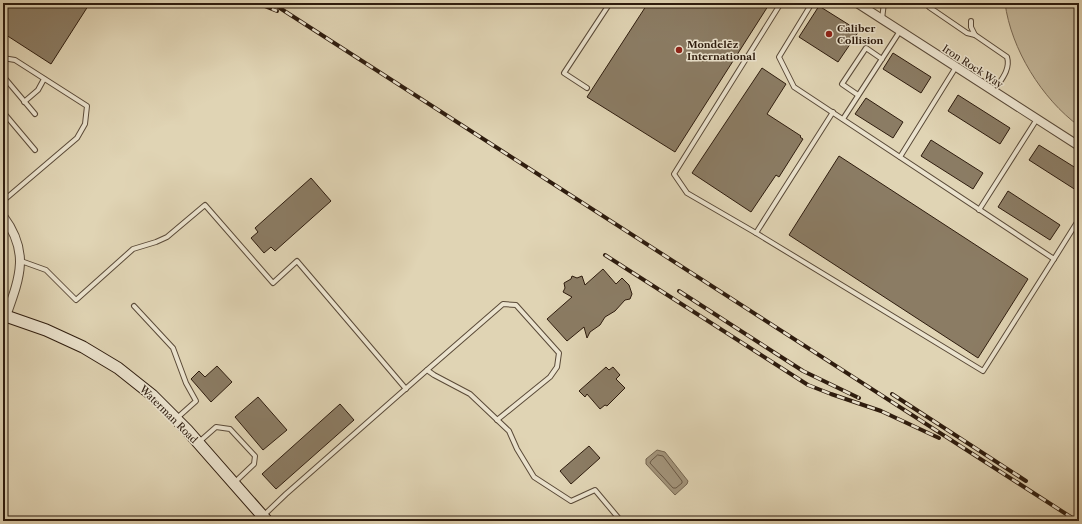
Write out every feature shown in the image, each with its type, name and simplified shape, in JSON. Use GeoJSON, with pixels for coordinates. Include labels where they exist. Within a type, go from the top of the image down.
{"type":"FeatureCollection","features":[{"type":"Feature","properties":{"kind":"main road","name":"Waterman Road"},"geometry":{"type":"LineString","coordinates":[[4,316],[46,330],[83,347],[118,368],[152,395],[176,419],[265,519]]}},
{"type":"Feature","properties":{"kind":"street","name":"Iron Rock Way"},"geometry":{"type":"LineString","coordinates":[[857,3],[867,6],[882,19],[900,31],[1079,146]]}},
{"type":"Feature","properties":{"kind":"street","name":"Waterman Road"},"geometry":{"type":"LineString","coordinates":[[3,216],[11,226],[19,246],[21,261],[12,300],[4,316]]}},
{"type":"Feature","properties":{"kind":"lane"},"geometry":{"type":"LineString","coordinates":[[587,88],[564,73],[610,3]]}},
{"type":"Feature","properties":{"kind":"lane"},"geometry":{"type":"LineString","coordinates":[[781,3],[674,174],[687,193],[756,233],[983,371],[1079,219]]}},
{"type":"Feature","properties":{"kind":"lane"},"geometry":{"type":"LineString","coordinates":[[812,3],[779,56],[794,87],[1054,259]]}},
{"type":"Feature","properties":{"kind":"lane"},"geometry":{"type":"LineString","coordinates":[[882,19],[884,3]]}},
{"type":"Feature","properties":{"kind":"lane"},"geometry":{"type":"LineString","coordinates":[[929,7],[968,33],[975,35],[1007,57],[1009,62],[1008,68],[994,91]]}},
{"type":"Feature","properties":{"kind":"lane"},"geometry":{"type":"LineString","coordinates":[[971,21],[971,27],[975,35]]}},
{"type":"Feature","properties":{"kind":"lane"},"geometry":{"type":"LineString","coordinates":[[843,119],[900,31]]}},
{"type":"Feature","properties":{"kind":"lane"},"geometry":{"type":"LineString","coordinates":[[858,95],[842,84],[866,48],[882,59]]}},
{"type":"Feature","properties":{"kind":"lane"},"geometry":{"type":"LineString","coordinates":[[3,58],[15,60],[87,106],[85,124],[77,138],[3,201]]}},
{"type":"Feature","properties":{"kind":"lane"},"geometry":{"type":"LineString","coordinates":[[900,157],[956,67]]}},
{"type":"Feature","properties":{"kind":"lane"},"geometry":{"type":"LineString","coordinates":[[3,76],[35,114]]}},
{"type":"Feature","properties":{"kind":"lane"},"geometry":{"type":"LineString","coordinates":[[24,102],[38,90],[44,79]]}},
{"type":"Feature","properties":{"kind":"lane"},"geometry":{"type":"LineString","coordinates":[[3,112],[34,150]]}},
{"type":"Feature","properties":{"kind":"lane"},"geometry":{"type":"LineString","coordinates":[[756,233],[833,112]]}},
{"type":"Feature","properties":{"kind":"lane"},"geometry":{"type":"LineString","coordinates":[[980,210],[1037,119]]}},
{"type":"Feature","properties":{"kind":"lane"},"geometry":{"type":"LineString","coordinates":[[21,261],[46,270],[76,300],[133,249],[156,242],[166,237],[205,205],[273,283],[298,261],[406,389]]}},
{"type":"Feature","properties":{"kind":"lane"},"geometry":{"type":"LineString","coordinates":[[265,519],[286,494],[503,304],[516,305],[559,353],[557,367],[550,377],[497,420]]}},
{"type":"Feature","properties":{"kind":"lane"},"geometry":{"type":"LineString","coordinates":[[134,306],[173,348],[186,383],[196,401],[176,419]]}},
{"type":"Feature","properties":{"kind":"lane"},"geometry":{"type":"LineString","coordinates":[[426,370],[434,376],[470,394],[509,431],[517,449],[534,477],[571,501],[595,490],[621,521]]}},
{"type":"Feature","properties":{"kind":"lane"},"geometry":{"type":"LineString","coordinates":[[198,443],[216,427],[230,429],[255,456],[254,464],[234,483]]}},
{"type":"Feature","properties":{"kind":"shaded area"},"geometry":{"type":"Polygon","coordinates":[[[1005,3],[1079,3],[1079,126],[1065,115],[1053,102],[1030,72],[1014,38],[1008,20],[1005,3]]]}},
{"type":"Feature","properties":{"kind":"water"},"geometry":{"type":"Polygon","coordinates":[[[657,450],[665,452],[688,481],[687,484],[675,495],[646,464],[646,459],[657,450]]]}},
{"type":"Feature","properties":{"kind":"building"},"geometry":{"type":"Polygon","coordinates":[[[3,3],[90,3],[51,64],[3,33],[3,3]]]}},
{"type":"Feature","properties":{"kind":"building","name":"Mondelēz International"},"geometry":{"type":"Polygon","coordinates":[[[648,3],[770,3],[675,152],[587,97],[648,3]]]}},
{"type":"Feature","properties":{"kind":"building","name":"Caliber Collision"},"geometry":{"type":"Polygon","coordinates":[[[819,6],[859,31],[838,62],[799,37],[819,6]]]}},
{"type":"Feature","properties":{"kind":"building"},"geometry":{"type":"Polygon","coordinates":[[[893,53],[931,77],[921,93],[883,69],[893,53]]]}},
{"type":"Feature","properties":{"kind":"building"},"geometry":{"type":"Polygon","coordinates":[[[762,68],[786,84],[767,114],[801,136],[800,137],[803,139],[779,177],[776,175],[751,212],[692,173],[762,68]]]}},
{"type":"Feature","properties":{"kind":"building"},"geometry":{"type":"Polygon","coordinates":[[[958,95],[1010,128],[1000,144],[948,111],[958,95]]]}},
{"type":"Feature","properties":{"kind":"building"},"geometry":{"type":"Polygon","coordinates":[[[866,98],[903,122],[893,138],[855,114],[866,98]]]}},
{"type":"Feature","properties":{"kind":"building"},"geometry":{"type":"Polygon","coordinates":[[[931,140],[983,173],[973,189],[921,156],[931,140]]]}},
{"type":"Feature","properties":{"kind":"building"},"geometry":{"type":"Polygon","coordinates":[[[1039,145],[1079,170],[1079,192],[1029,160],[1039,145]]]}},
{"type":"Feature","properties":{"kind":"building"},"geometry":{"type":"Polygon","coordinates":[[[839,156],[1028,279],[978,358],[789,235],[839,156]]]}},
{"type":"Feature","properties":{"kind":"building"},"geometry":{"type":"Polygon","coordinates":[[[311,178],[331,201],[275,251],[271,247],[264,253],[251,238],[258,232],[255,228],[311,178]]]}},
{"type":"Feature","properties":{"kind":"building"},"geometry":{"type":"Polygon","coordinates":[[[1008,191],[1060,225],[1050,240],[998,207],[1008,191]]]}},
{"type":"Feature","properties":{"kind":"building"},"geometry":{"type":"Polygon","coordinates":[[[603,269],[616,284],[622,278],[629,285],[632,294],[630,299],[625,300],[615,311],[605,317],[600,325],[590,332],[587,338],[584,327],[567,341],[547,319],[572,297],[563,292],[565,288],[564,283],[571,279],[572,276],[577,278],[582,276],[585,285],[603,269]]]}},
{"type":"Feature","properties":{"kind":"building"},"geometry":{"type":"Polygon","coordinates":[[[217,366],[232,382],[211,402],[191,379],[199,371],[205,377],[217,366]]]}},
{"type":"Feature","properties":{"kind":"building"},"geometry":{"type":"Polygon","coordinates":[[[606,367],[609,370],[613,367],[620,375],[616,379],[625,388],[607,406],[605,405],[600,409],[587,394],[585,397],[579,391],[606,367]]]}},
{"type":"Feature","properties":{"kind":"building"},"geometry":{"type":"Polygon","coordinates":[[[258,397],[287,430],[263,450],[235,417],[258,397]]]}},
{"type":"Feature","properties":{"kind":"building"},"geometry":{"type":"Polygon","coordinates":[[[340,404],[354,420],[276,489],[262,474],[340,404]]]}},
{"type":"Feature","properties":{"kind":"building"},"geometry":{"type":"Polygon","coordinates":[[[589,446],[600,458],[571,484],[560,471],[589,446]]]}},
{"type":"Feature","properties":{"kind":"railway"},"geometry":{"type":"LineString","coordinates":[[257,3],[277,11]]}},
{"type":"Feature","properties":{"kind":"railway"},"geometry":{"type":"LineString","coordinates":[[272,3],[1077,521]]}},
{"type":"Feature","properties":{"kind":"railway"},"geometry":{"type":"LineString","coordinates":[[605,255],[808,385],[881,411],[939,438]]}},
{"type":"Feature","properties":{"kind":"railway"},"geometry":{"type":"LineString","coordinates":[[679,291],[803,371],[859,398]]}},
{"type":"Feature","properties":{"kind":"railway"},"geometry":{"type":"LineString","coordinates":[[892,394],[1026,481]]}},
{"type":"Feature","properties":{"kind":"place","name":"Caliber Collision"},"geometry":{"type":"Point","coordinates":[829,34]}},
{"type":"Feature","properties":{"kind":"place","name":"Mondelēz International"},"geometry":{"type":"Point","coordinates":[679,50]}}]}
